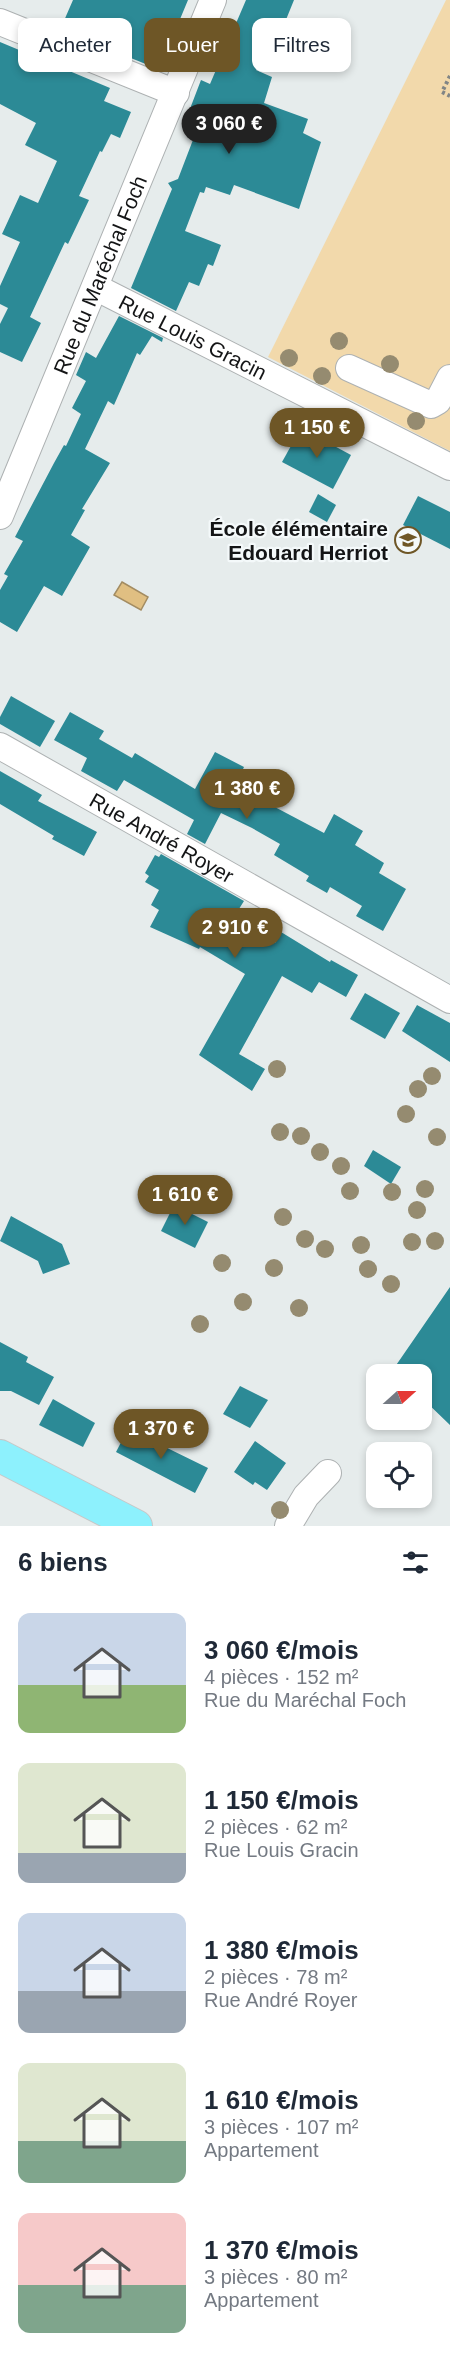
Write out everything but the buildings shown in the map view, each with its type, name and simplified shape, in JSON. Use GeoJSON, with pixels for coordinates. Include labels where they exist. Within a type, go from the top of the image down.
{"type":"FeatureCollection","features":[{"type":"Feature","properties":{"kind":"main road"},"geometry":{"type":"LineString","coordinates":[[0,1456],[136,1526]]}},
{"type":"Feature","properties":{"kind":"street","name":"Rue du Maréchal Foch"},"geometry":{"type":"LineString","coordinates":[[0,516],[213,0]]}},
{"type":"Feature","properties":{"kind":"street"},"geometry":{"type":"LineString","coordinates":[[0,22],[176,93]]}},
{"type":"Feature","properties":{"kind":"street","name":"Rue Louis Gracin"},"geometry":{"type":"LineString","coordinates":[[94,287],[448,463]]}},
{"type":"Feature","properties":{"kind":"street"},"geometry":{"type":"LineString","coordinates":[[349,368],[431,405],[438,401],[450,378]]}},
{"type":"Feature","properties":{"kind":"street","name":"Rue André Royer"},"geometry":{"type":"LineString","coordinates":[[0,746],[450,1000]]}},
{"type":"Feature","properties":{"kind":"street"},"geometry":{"type":"LineString","coordinates":[[288,1526],[306,1496],[328,1473]]}},
{"type":"Feature","properties":{"kind":"path"},"geometry":{"type":"LineString","coordinates":[[450,76],[442,92],[450,96]]}},
{"type":"Feature","properties":{"kind":"shaded area"},"geometry":{"type":"Polygon","coordinates":[[[446,0],[450,0],[450,451],[268,357],[446,0]]]}},
{"type":"Feature","properties":{"kind":"shaded area"},"geometry":{"type":"Polygon","coordinates":[[[122,582],[148,597],[141,610],[114,595],[122,582]]]}},
{"type":"Feature","properties":{"kind":"place","name":"École élémentaire Edouard Herriot"},"geometry":{"type":"Point","coordinates":[408,540]}}]}
